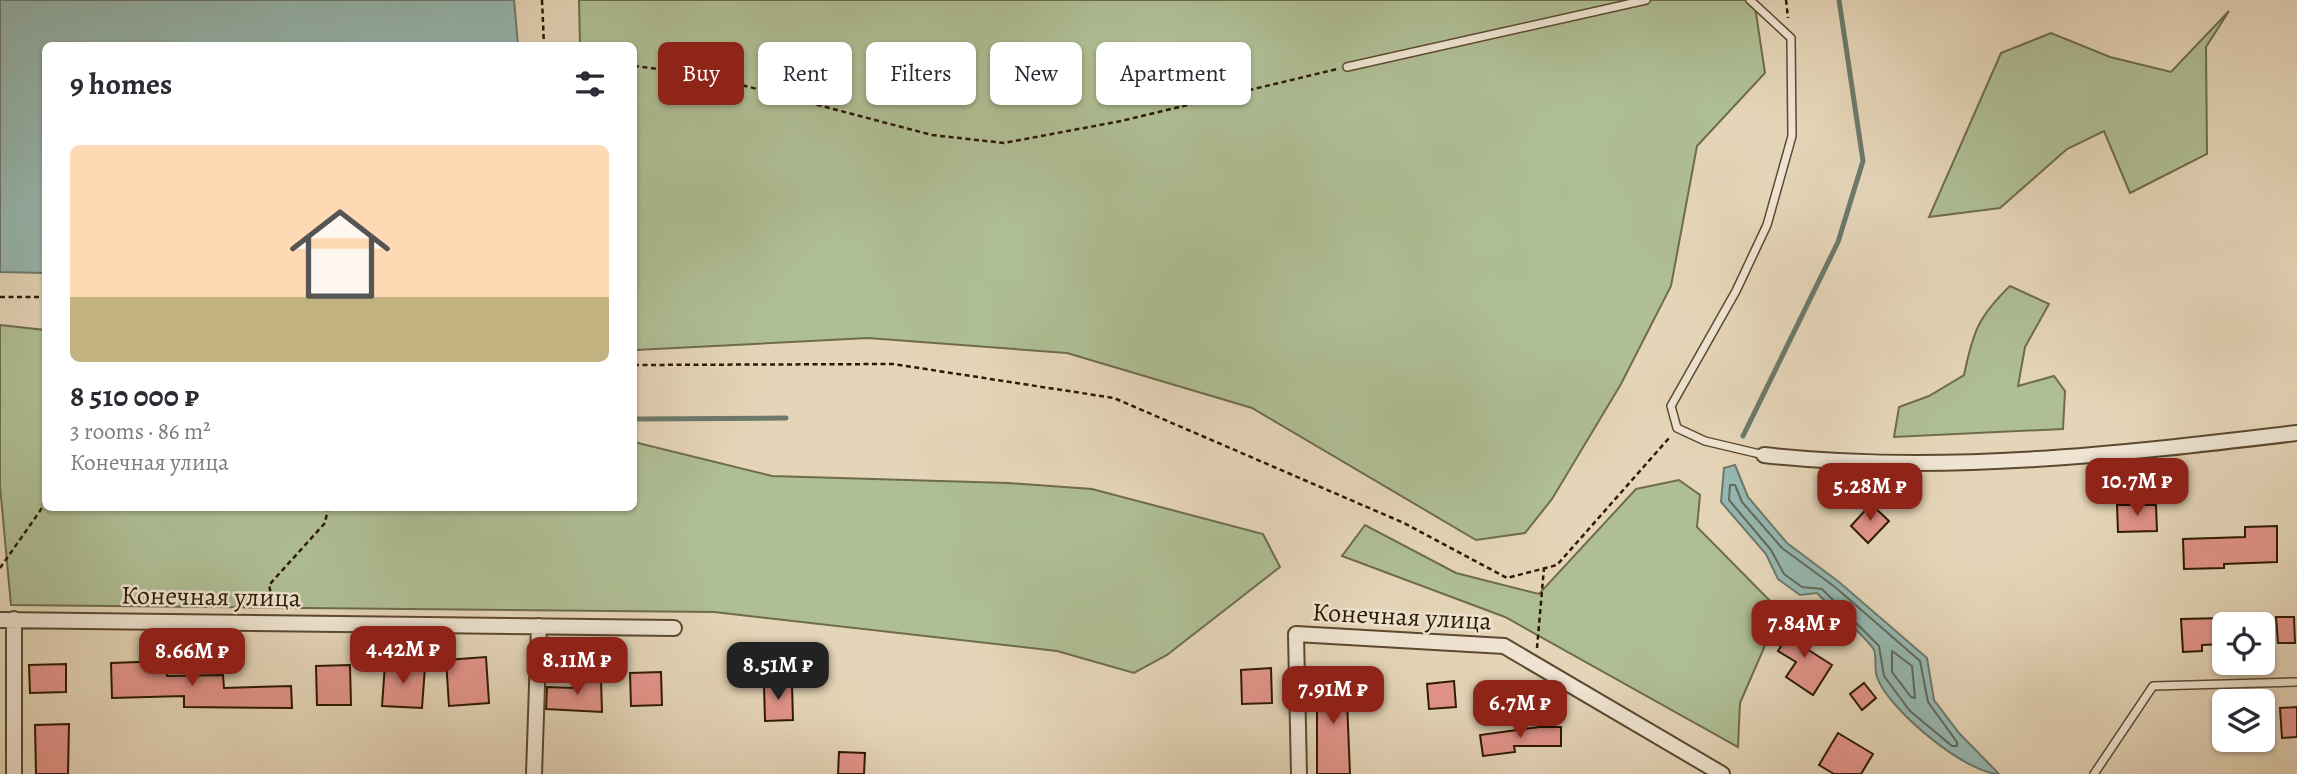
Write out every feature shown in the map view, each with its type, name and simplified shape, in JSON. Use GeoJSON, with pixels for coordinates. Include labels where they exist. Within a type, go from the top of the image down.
{"type":"FeatureCollection","features":[{"type":"Feature","properties":{"kind":"street"},"geometry":{"type":"LineString","coordinates":[[1764,455],[1816,461],[1955,463],[2136,452],[2297,433]]}},
{"type":"Feature","properties":{"kind":"street"},"geometry":{"type":"LineString","coordinates":[[7,620],[14,774]]}},
{"type":"Feature","properties":{"kind":"street","name":"Конечная улица"},"geometry":{"type":"LineString","coordinates":[[7,620],[277,621],[674,628]]}},
{"type":"Feature","properties":{"kind":"street"},"geometry":{"type":"LineString","coordinates":[[534,774],[540,626]]}},
{"type":"Feature","properties":{"kind":"street","name":"Конечная улица"},"geometry":{"type":"LineString","coordinates":[[1299,774],[1296,634],[1504,646],[1722,774]]}},
{"type":"Feature","properties":{"kind":"lane"},"geometry":{"type":"LineString","coordinates":[[1347,66],[1646,0]]}},
{"type":"Feature","properties":{"kind":"lane"},"geometry":{"type":"LineString","coordinates":[[1750,0],[1791,38],[1792,136],[1767,225],[1736,291],[1671,406],[1677,428],[1705,441],[1764,455]]}},
{"type":"Feature","properties":{"kind":"lane"},"geometry":{"type":"LineString","coordinates":[[2094,774],[2153,686],[2297,682]]}},
{"type":"Feature","properties":{"kind":"path"},"geometry":{"type":"LineString","coordinates":[[542,0],[544,42]]}},
{"type":"Feature","properties":{"kind":"path"},"geometry":{"type":"LineString","coordinates":[[637,66],[700,74],[932,135],[1004,143],[1121,121],[1347,66]]}},
{"type":"Feature","properties":{"kind":"path"},"geometry":{"type":"LineString","coordinates":[[0,296],[42,297]]}},
{"type":"Feature","properties":{"kind":"path"},"geometry":{"type":"LineString","coordinates":[[637,365],[893,364],[1114,398],[1405,523],[1507,578],[1557,565],[1677,428]]}},
{"type":"Feature","properties":{"kind":"path"},"geometry":{"type":"LineString","coordinates":[[0,568],[42,507]]}},
{"type":"Feature","properties":{"kind":"path"},"geometry":{"type":"LineString","coordinates":[[277,621],[269,585],[325,523],[327,511]]}},
{"type":"Feature","properties":{"kind":"path"},"geometry":{"type":"LineString","coordinates":[[1538,645],[1544,568]]}},
{"type":"Feature","properties":{"kind":"green space"},"geometry":{"type":"Polygon","coordinates":[[[579,0],[1754,0],[1765,73],[1697,146],[1671,286],[1621,384],[1552,499],[1525,533],[1476,540],[1252,408],[1067,353],[868,338],[637,350],[637,42],[580,42],[579,0]]]}},
{"type":"Feature","properties":{"kind":"green space"},"geometry":{"type":"Polygon","coordinates":[[[2229,11],[2206,47],[2207,154],[2130,193],[2104,131],[2067,149],[2000,208],[1929,217],[2001,53],[2051,33],[2110,57],[2171,72],[2229,11]]]}},
{"type":"Feature","properties":{"kind":"green space"},"geometry":{"type":"Polygon","coordinates":[[[2010,286],[2049,304],[2025,347],[2018,386],[2054,376],[2065,391],[2063,429],[1894,437],[1899,407],[1929,396],[1964,375],[1978,326],[2010,286]]]}},
{"type":"Feature","properties":{"kind":"green space"},"geometry":{"type":"Polygon","coordinates":[[[0,325],[42,330],[42,511],[637,511],[637,443],[772,476],[1008,483],[1092,489],[1263,534],[1280,567],[1167,655],[1134,673],[1057,651],[714,612],[11,605],[0,486],[0,325]]]}},
{"type":"Feature","properties":{"kind":"green space"},"geometry":{"type":"Polygon","coordinates":[[[1679,480],[1700,495],[1697,527],[1780,611],[1740,703],[1738,747],[1505,617],[1342,556],[1365,525],[1456,573],[1539,594],[1636,489],[1679,480]]]}},
{"type":"Feature","properties":{"kind":"water"},"geometry":{"type":"Polygon","coordinates":[[[0,0],[514,0],[518,42],[42,42],[42,273],[0,272],[0,0]]]}},
{"type":"Feature","properties":{"kind":"water"},"geometry":{"type":"Polygon","coordinates":[[[1735,465],[1748,497],[1787,543],[1839,582],[1927,658],[1934,700],[1959,733],[1999,774],[1967,763],[1929,737],[1884,690],[1876,674],[1874,650],[1864,638],[1817,593],[1800,595],[1778,579],[1766,554],[1721,502],[1724,468],[1735,465]]]}},
{"type":"Feature","properties":{"kind":"building"},"geometry":{"type":"Polygon","coordinates":[[[1871,504],[1889,521],[1868,543],[1851,526],[1871,504]]]}},
{"type":"Feature","properties":{"kind":"building"},"geometry":{"type":"Polygon","coordinates":[[[2117,505],[2156,505],[2157,531],[2118,532],[2117,505]]]}},
{"type":"Feature","properties":{"kind":"building"},"geometry":{"type":"Polygon","coordinates":[[[2277,526],[2277,562],[2184,569],[2183,539],[2245,537],[2245,527],[2277,526]]]}},
{"type":"Feature","properties":{"kind":"building"},"geometry":{"type":"Polygon","coordinates":[[[2276,617],[2294,617],[2295,643],[2278,643],[2276,617]]]}},
{"type":"Feature","properties":{"kind":"building"},"geometry":{"type":"Polygon","coordinates":[[[2212,618],[2212,645],[2202,645],[2202,651],[2183,652],[2181,619],[2212,618]]]}},
{"type":"Feature","properties":{"kind":"building"},"geometry":{"type":"Polygon","coordinates":[[[1795,624],[1815,637],[1807,649],[1832,665],[1813,695],[1786,677],[1796,662],[1778,651],[1795,624]]]}},
{"type":"Feature","properties":{"kind":"building"},"geometry":{"type":"Polygon","coordinates":[[[486,657],[489,703],[449,706],[446,660],[486,657]]]}},
{"type":"Feature","properties":{"kind":"building"},"geometry":{"type":"Polygon","coordinates":[[[166,661],[167,676],[223,675],[224,688],[291,686],[292,708],[184,707],[184,696],[112,698],[111,663],[166,661]]]}},
{"type":"Feature","properties":{"kind":"building"},"geometry":{"type":"Polygon","coordinates":[[[66,664],[66,692],[30,693],[29,665],[66,664]]]}},
{"type":"Feature","properties":{"kind":"building"},"geometry":{"type":"Polygon","coordinates":[[[385,664],[425,667],[422,708],[382,706],[385,664]]]}},
{"type":"Feature","properties":{"kind":"building"},"geometry":{"type":"Polygon","coordinates":[[[350,665],[351,705],[317,705],[316,666],[350,665]]]}},
{"type":"Feature","properties":{"kind":"building"},"geometry":{"type":"Polygon","coordinates":[[[1271,668],[1272,703],[1242,704],[1241,670],[1271,668]]]}},
{"type":"Feature","properties":{"kind":"building"},"geometry":{"type":"Polygon","coordinates":[[[661,672],[662,705],[631,706],[630,673],[661,672]]]}},
{"type":"Feature","properties":{"kind":"building"},"geometry":{"type":"Polygon","coordinates":[[[1346,676],[1350,774],[1317,774],[1317,677],[1346,676]]]}},
{"type":"Feature","properties":{"kind":"building"},"geometry":{"type":"Polygon","coordinates":[[[601,679],[602,712],[546,709],[547,687],[574,688],[574,680],[601,679]]]}},
{"type":"Feature","properties":{"kind":"building"},"geometry":{"type":"Polygon","coordinates":[[[1454,681],[1456,707],[1429,709],[1427,684],[1454,681]]]}},
{"type":"Feature","properties":{"kind":"building"},"geometry":{"type":"Polygon","coordinates":[[[1864,683],[1876,698],[1862,710],[1850,694],[1864,683]]]}},
{"type":"Feature","properties":{"kind":"building"},"geometry":{"type":"Polygon","coordinates":[[[792,684],[793,720],[765,721],[764,685],[792,684]]]}},
{"type":"Feature","properties":{"kind":"building"},"geometry":{"type":"Polygon","coordinates":[[[2297,707],[2297,737],[2282,738],[2280,708],[2297,707]]]}},
{"type":"Feature","properties":{"kind":"building"},"geometry":{"type":"Polygon","coordinates":[[[69,724],[68,774],[36,774],[35,725],[69,724]]]}},
{"type":"Feature","properties":{"kind":"building"},"geometry":{"type":"Polygon","coordinates":[[[1539,727],[1561,727],[1561,746],[1514,746],[1515,752],[1483,756],[1480,735],[1539,727]]]}},
{"type":"Feature","properties":{"kind":"building"},"geometry":{"type":"Polygon","coordinates":[[[1838,733],[1873,754],[1861,774],[1834,774],[1819,765],[1838,733]]]}},
{"type":"Feature","properties":{"kind":"building"},"geometry":{"type":"Polygon","coordinates":[[[839,752],[865,753],[864,774],[838,774],[839,752]]]}},
{"type":"Feature","properties":{"kind":"waterway"},"geometry":{"type":"LineString","coordinates":[[1743,436],[1838,242],[1863,161],[1839,0]]}},
{"type":"Feature","properties":{"kind":"waterway"},"geometry":{"type":"LineString","coordinates":[[637,419],[786,418]]}}]}
